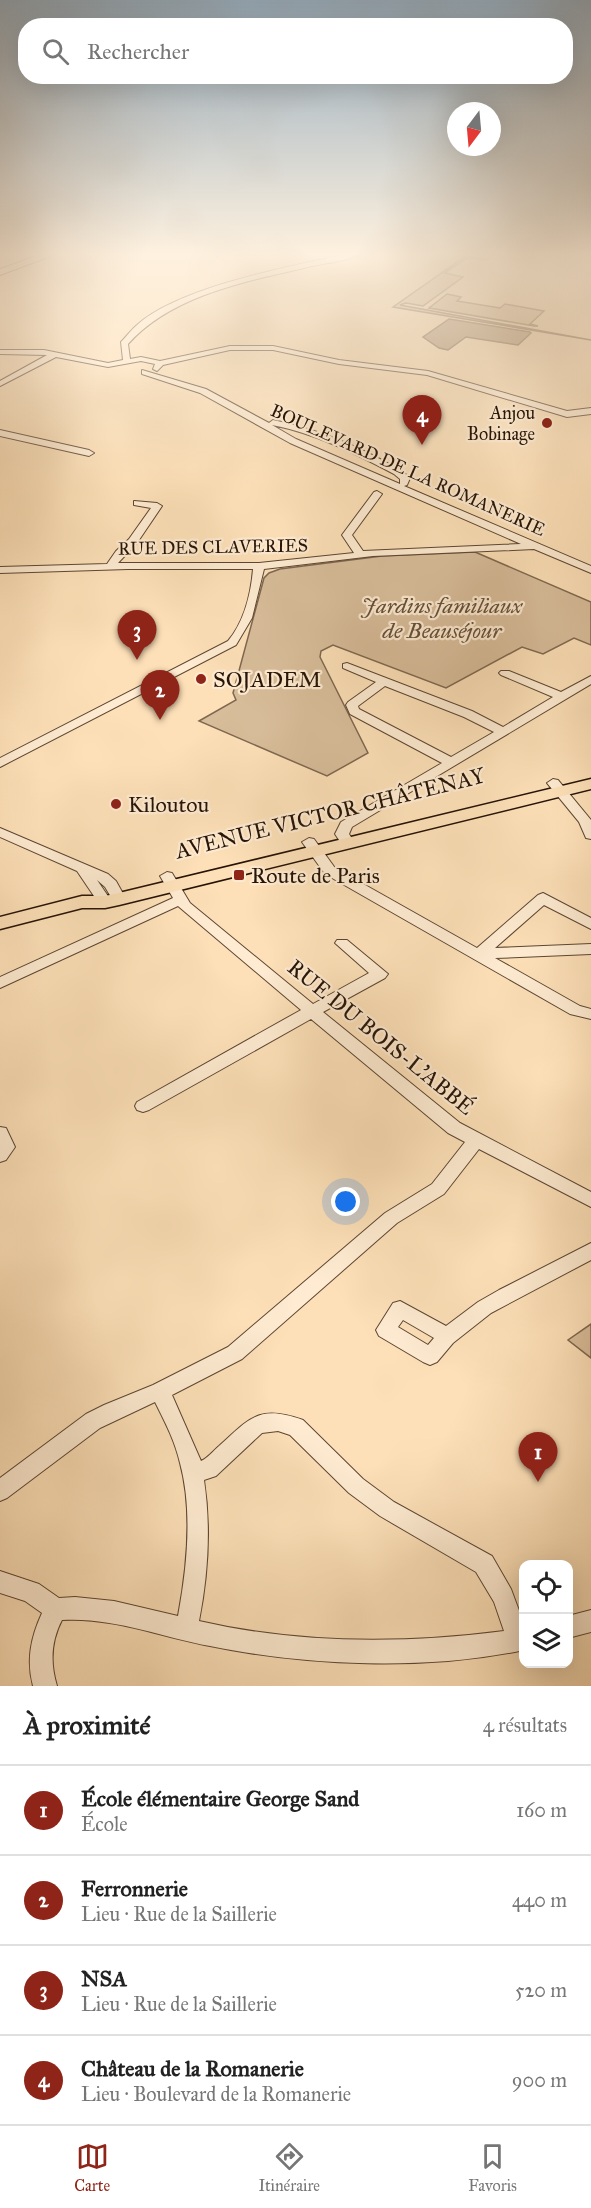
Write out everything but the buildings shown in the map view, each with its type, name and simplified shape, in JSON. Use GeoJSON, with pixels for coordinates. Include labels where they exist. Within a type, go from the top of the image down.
{"type":"FeatureCollection","features":[{"type":"Feature","properties":{"kind":"main road","name":"AVENUE VICTOR CHÂTENAY"},"geometry":{"type":"LineString","coordinates":[[0,923],[109,896],[173,887],[345,838],[556,787],[591,774]]}},
{"type":"Feature","properties":{"kind":"main road","name":"AVENUE VICTOR CHÂTENAY"},"geometry":{"type":"LineString","coordinates":[[556,787],[591,784]]}},
{"type":"Feature","properties":{"kind":"street"},"geometry":{"type":"LineString","coordinates":[[128,367],[124,351],[127,339],[135,332]]}},
{"type":"Feature","properties":{"kind":"street"},"geometry":{"type":"LineString","coordinates":[[127,339],[132,355],[158,366]]}},
{"type":"Feature","properties":{"kind":"street"},"geometry":{"type":"LineString","coordinates":[[24,352],[128,367],[145,372],[158,366],[230,348],[273,348],[339,362],[420,372],[567,414],[591,411]]}},
{"type":"Feature","properties":{"kind":"street"},"geometry":{"type":"LineString","coordinates":[[0,352],[54,353],[128,367],[141,359]]}},
{"type":"Feature","properties":{"kind":"street"},"geometry":{"type":"LineString","coordinates":[[0,384],[53,355]]}},
{"type":"Feature","properties":{"kind":"street","name":"BOULEVARD DE LA ROMANERIE"},"geometry":{"type":"LineString","coordinates":[[158,366],[226,396],[303,439],[591,562]]}},
{"type":"Feature","properties":{"kind":"street","name":"BOULEVARD DE LA ROMANERIE"},"geometry":{"type":"LineString","coordinates":[[145,372],[203,392],[229,404],[293,441],[591,570]]}},
{"type":"Feature","properties":{"kind":"street"},"geometry":{"type":"LineString","coordinates":[[0,433],[89,453]]}},
{"type":"Feature","properties":{"kind":"street"},"geometry":{"type":"LineString","coordinates":[[360,554],[347,535],[377,494]]}},
{"type":"Feature","properties":{"kind":"street"},"geometry":{"type":"LineString","coordinates":[[111,566],[120,553],[133,541],[157,506],[137,503]]}},
{"type":"Feature","properties":{"kind":"street"},"geometry":{"type":"LineString","coordinates":[[516,538],[548,544]]}},
{"type":"Feature","properties":{"kind":"street","name":"RUE DES CLAVERIES"},"geometry":{"type":"LineString","coordinates":[[499,547],[516,538]]}},
{"type":"Feature","properties":{"kind":"street","name":"RUE DES CLAVERIES"},"geometry":{"type":"LineString","coordinates":[[0,570],[111,566],[259,566],[309,562],[360,554],[534,546]]}},
{"type":"Feature","properties":{"kind":"street"},"geometry":{"type":"LineString","coordinates":[[0,763],[232,643],[241,632],[259,566]]}},
{"type":"Feature","properties":{"kind":"street"},"geometry":{"type":"LineString","coordinates":[[347,666],[468,714],[502,731]]}},
{"type":"Feature","properties":{"kind":"street"},"geometry":{"type":"LineString","coordinates":[[505,673],[561,696]]}},
{"type":"Feature","properties":{"kind":"street"},"geometry":{"type":"LineString","coordinates":[[345,838],[346,825],[591,679]]}},
{"type":"Feature","properties":{"kind":"street"},"geometry":{"type":"LineString","coordinates":[[384,681],[354,703],[352,710],[450,762]]}},
{"type":"Feature","properties":{"kind":"street"},"geometry":{"type":"LineString","coordinates":[[556,787],[585,821],[591,835]]}},
{"type":"Feature","properties":{"kind":"street"},"geometry":{"type":"LineString","coordinates":[[0,832],[82,868],[109,896]]}},
{"type":"Feature","properties":{"kind":"street"},"geometry":{"type":"LineString","coordinates":[[313,847],[330,871],[586,1011]]}},
{"type":"Feature","properties":{"kind":"street"},"geometry":{"type":"LineString","coordinates":[[0,984],[173,887]]}},
{"type":"Feature","properties":{"kind":"street","name":"RUE DU BOIS-L'ABBÉ"},"geometry":{"type":"LineString","coordinates":[[173,887],[313,1011],[454,1128],[591,1200]]}},
{"type":"Feature","properties":{"kind":"street"},"geometry":{"type":"LineString","coordinates":[[479,954],[543,898],[591,924]]}},
{"type":"Feature","properties":{"kind":"street"},"geometry":{"type":"LineString","coordinates":[[143,1106],[380,974],[342,943]]}},
{"type":"Feature","properties":{"kind":"street"},"geometry":{"type":"LineString","coordinates":[[479,954],[591,949]]}},
{"type":"Feature","properties":{"kind":"street"},"geometry":{"type":"LineString","coordinates":[[0,1133],[8,1147],[0,1155]]}},
{"type":"Feature","properties":{"kind":"street"},"geometry":{"type":"LineString","coordinates":[[0,1491],[93,1421],[160,1391],[235,1353],[391,1218],[438,1189],[475,1141]]}},
{"type":"Feature","properties":{"kind":"street"},"geometry":{"type":"LineString","coordinates":[[446,1335],[506,1293],[544,1277],[591,1251]]}},
{"type":"Feature","properties":{"kind":"street"},"geometry":{"type":"LineString","coordinates":[[160,1391],[186,1448],[194,1473],[196,1541],[190,1612],[186,1630]]}},
{"type":"Feature","properties":{"kind":"street"},"geometry":{"type":"LineString","coordinates":[[194,1473],[209,1469],[257,1424],[278,1422],[296,1427],[357,1486],[387,1509],[484,1564],[503,1597],[519,1634]]}},
{"type":"Feature","properties":{"kind":"street"},"geometry":{"type":"LineString","coordinates":[[0,1581],[31,1592],[56,1609],[72,1607],[118,1613],[186,1630],[286,1648],[354,1652],[443,1649],[519,1639]]}},
{"type":"Feature","properties":{"kind":"street"},"geometry":{"type":"LineString","coordinates":[[45,1686],[40,1664],[41,1649],[47,1624],[56,1609]]}},
{"type":"Feature","properties":{"kind":"street"},"geometry":{"type":"LineString","coordinates":[[573,1626],[591,1622]]}},
{"type":"Feature","properties":{"kind":"green space","name":"Jardins familiaux de Beauséjour"},"geometry":{"type":"Polygon","coordinates":[[[475,552],[591,602],[591,645],[574,638],[543,654],[522,647],[446,688],[333,645],[321,651],[320,657],[368,753],[327,776],[199,721],[236,700],[233,693],[264,578],[269,573],[280,569],[382,556],[475,552]]]}},
{"type":"Feature","properties":{"kind":"green space"},"geometry":{"type":"Polygon","coordinates":[[[591,1324],[591,1358],[568,1340],[591,1324]]]}},
{"type":"Feature","properties":{"kind":"shaded area"},"geometry":{"type":"Polygon","coordinates":[[[431,332],[531,333],[518,345],[466,337],[448,350],[439,348],[423,337],[431,332]]]}},
{"type":"Feature","properties":{"kind":"place","name":"Anjou Bobinage"},"geometry":{"type":"Point","coordinates":[547,423]}},
{"type":"Feature","properties":{"kind":"place","name":"Château de la Romanerie"},"geometry":{"type":"Point","coordinates":[422,445]}},
{"type":"Feature","properties":{"kind":"place","name":"NSA"},"geometry":{"type":"Point","coordinates":[137,660]}},
{"type":"Feature","properties":{"kind":"place","name":"SOJADEM"},"geometry":{"type":"Point","coordinates":[201,679]}},
{"type":"Feature","properties":{"kind":"place","name":"Ferronnerie"},"geometry":{"type":"Point","coordinates":[160,720]}},
{"type":"Feature","properties":{"kind":"place","name":"Kiloutou"},"geometry":{"type":"Point","coordinates":[116,804]}},
{"type":"Feature","properties":{"kind":"place","name":"Route de Paris"},"geometry":{"type":"Point","coordinates":[239,875]}},
{"type":"Feature","properties":{"kind":"place","name":"École élémentaire George Sand"},"geometry":{"type":"Point","coordinates":[538,1482]}}]}
